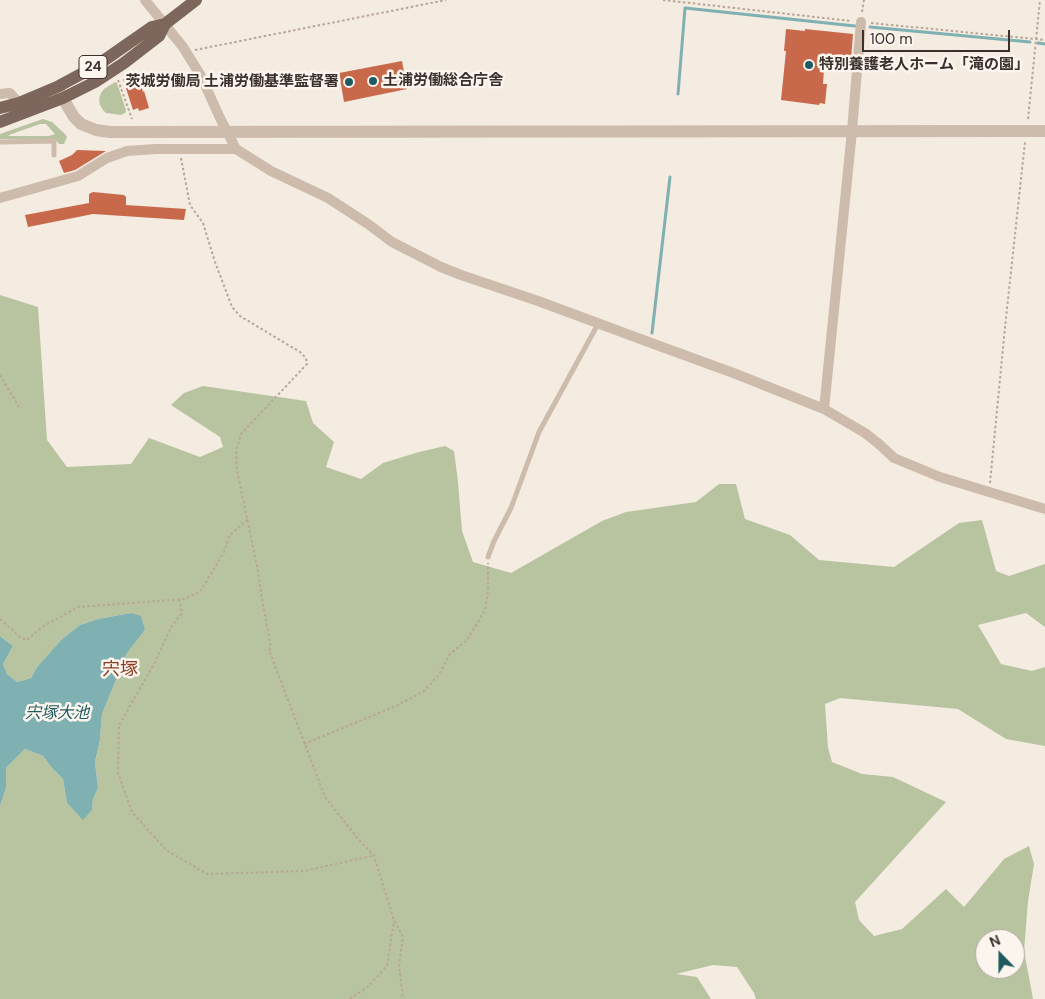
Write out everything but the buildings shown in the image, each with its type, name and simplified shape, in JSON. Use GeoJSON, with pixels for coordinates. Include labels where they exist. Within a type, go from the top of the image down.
{"type":"FeatureCollection","features":[{"type":"Feature","properties":{"kind":"main road","name":"24"},"geometry":{"type":"LineString","coordinates":[[0,122],[29,112],[152,27],[165,24],[196,0]]}},
{"type":"Feature","properties":{"kind":"main road","name":"24"},"geometry":{"type":"LineString","coordinates":[[0,108],[60,92]]}},
{"type":"Feature","properties":{"kind":"street"},"geometry":{"type":"LineString","coordinates":[[145,0],[186,52],[201,76],[226,132],[236,149],[271,171],[328,198],[392,242],[441,267],[736,374],[824,409],[865,433],[894,458],[940,477],[1045,509]]}},
{"type":"Feature","properties":{"kind":"street"},"geometry":{"type":"LineString","coordinates":[[824,409],[861,22]]}},
{"type":"Feature","properties":{"kind":"street"},"geometry":{"type":"LineString","coordinates":[[60,92],[74,117],[81,124],[96,130],[110,132],[1045,131]]}},
{"type":"Feature","properties":{"kind":"street"},"geometry":{"type":"LineString","coordinates":[[0,94],[10,93],[18,103]]}},
{"type":"Feature","properties":{"kind":"street"},"geometry":{"type":"LineString","coordinates":[[0,198],[78,176],[107,158],[127,151],[236,149]]}},
{"type":"Feature","properties":{"kind":"lane"},"geometry":{"type":"LineString","coordinates":[[0,142],[54,141],[54,155]]}},
{"type":"Feature","properties":{"kind":"lane"},"geometry":{"type":"LineString","coordinates":[[488,557],[494,540],[511,508],[539,432],[598,324]]}},
{"type":"Feature","properties":{"kind":"path"},"geometry":{"type":"LineString","coordinates":[[186,52],[446,0]]}},
{"type":"Feature","properties":{"kind":"path"},"geometry":{"type":"LineString","coordinates":[[663,0],[1045,40]]}},
{"type":"Feature","properties":{"kind":"path"},"geometry":{"type":"LineString","coordinates":[[861,22],[864,0]]}},
{"type":"Feature","properties":{"kind":"path"},"geometry":{"type":"LineString","coordinates":[[989,493],[1040,0]]}},
{"type":"Feature","properties":{"kind":"path"},"geometry":{"type":"LineString","coordinates":[[117,78],[132,119]]}},
{"type":"Feature","properties":{"kind":"path"},"geometry":{"type":"LineString","coordinates":[[182,149],[181,158],[190,205],[203,223],[232,308],[240,316],[300,352],[306,358],[306,364],[242,434],[236,451],[237,470],[248,519],[271,648],[269,650],[325,797],[374,856],[394,920],[403,936],[399,966],[403,999]]}},
{"type":"Feature","properties":{"kind":"path"},"geometry":{"type":"LineString","coordinates":[[0,374],[19,406]]}},
{"type":"Feature","properties":{"kind":"path"},"geometry":{"type":"LineString","coordinates":[[0,619],[20,638],[27,640],[42,626],[78,607],[183,599],[200,592],[224,552],[229,536],[248,519]]}},
{"type":"Feature","properties":{"kind":"path"},"geometry":{"type":"LineString","coordinates":[[304,744],[396,706],[424,691],[438,676],[450,654],[467,640],[485,610],[488,590],[488,557]]}},
{"type":"Feature","properties":{"kind":"path"},"geometry":{"type":"LineString","coordinates":[[179,599],[182,613],[171,627],[154,664],[119,725],[118,772],[132,812],[166,850],[207,874],[304,871],[374,856]]}},
{"type":"Feature","properties":{"kind":"path"},"geometry":{"type":"LineString","coordinates":[[350,999],[369,986],[387,966],[394,920]]}},
{"type":"Feature","properties":{"kind":"green space"},"geometry":{"type":"Polygon","coordinates":[[[115,82],[126,110],[121,115],[106,113],[100,105],[101,93],[115,82]]]}},
{"type":"Feature","properties":{"kind":"green space"},"geometry":{"type":"Polygon","coordinates":[[[43,119],[52,122],[67,137],[64,144],[59,144],[55,139],[0,139],[0,134],[43,119]],[[40,124],[9,136],[49,136],[55,134],[46,124],[40,124]]]}},
{"type":"Feature","properties":{"kind":"green space"},"geometry":{"type":"Polygon","coordinates":[[[0,295],[38,307],[47,440],[67,467],[131,464],[149,438],[200,457],[223,447],[220,437],[171,405],[184,393],[203,386],[306,401],[313,423],[334,442],[326,467],[361,479],[383,463],[419,452],[445,446],[454,451],[462,531],[473,562],[511,573],[602,521],[626,512],[696,502],[719,484],[736,484],[745,519],[790,535],[819,560],[894,567],[959,523],[982,520],[996,571],[1009,576],[1045,564],[1045,627],[1026,613],[978,625],[1001,664],[1032,671],[1045,667],[1045,746],[1006,739],[958,709],[840,698],[825,704],[828,748],[832,762],[862,774],[893,777],[946,802],[855,902],[859,920],[874,936],[902,929],[946,889],[964,907],[1004,859],[1029,846],[1034,864],[1028,901],[1025,938],[1025,929],[975,929],[975,979],[1025,979],[1025,956],[1033,999],[756,999],[737,967],[713,965],[676,974],[697,977],[711,999],[0,999],[0,806],[6,788],[6,768],[25,749],[43,756],[63,779],[67,803],[83,819],[92,810],[93,799],[98,788],[95,762],[100,740],[102,714],[127,653],[145,630],[131,613],[98,619],[80,625],[62,639],[37,667],[31,678],[17,682],[7,674],[3,664],[13,646],[0,636],[0,295]]]}},
{"type":"Feature","properties":{"kind":"water","name":"宍塚大池"},"geometry":{"type":"Polygon","coordinates":[[[131,613],[141,616],[145,630],[127,653],[102,714],[100,740],[95,762],[98,788],[93,799],[92,810],[83,820],[67,803],[63,779],[43,756],[25,749],[6,768],[6,788],[0,806],[0,636],[13,646],[3,664],[7,674],[17,682],[31,678],[37,667],[62,639],[80,625],[98,619],[131,613]]]}},
{"type":"Feature","properties":{"kind":"waterway"},"geometry":{"type":"LineString","coordinates":[[678,94],[685,8],[855,26]]}},
{"type":"Feature","properties":{"kind":"waterway"},"geometry":{"type":"LineString","coordinates":[[870,27],[1030,42]]}},
{"type":"Feature","properties":{"kind":"waterway"},"geometry":{"type":"LineString","coordinates":[[1038,43],[1045,44]]}},
{"type":"Feature","properties":{"kind":"waterway"},"geometry":{"type":"LineString","coordinates":[[652,333],[670,177]]}},
{"type":"Feature","properties":{"kind":"place","name":"特別養護老人ホーム「滝の園」"},"geometry":{"type":"Point","coordinates":[809,65]}},
{"type":"Feature","properties":{"kind":"place","name":"土浦労働総合庁舎"},"geometry":{"type":"Point","coordinates":[373,81]}},
{"type":"Feature","properties":{"kind":"place","name":"茨城労働局 土浦労働基準監督署"},"geometry":{"type":"Point","coordinates":[349,82]}},
{"type":"Feature","properties":{"kind":"district","name":"宍塚"},"geometry":{"type":"Point","coordinates":[120,670]}}]}
